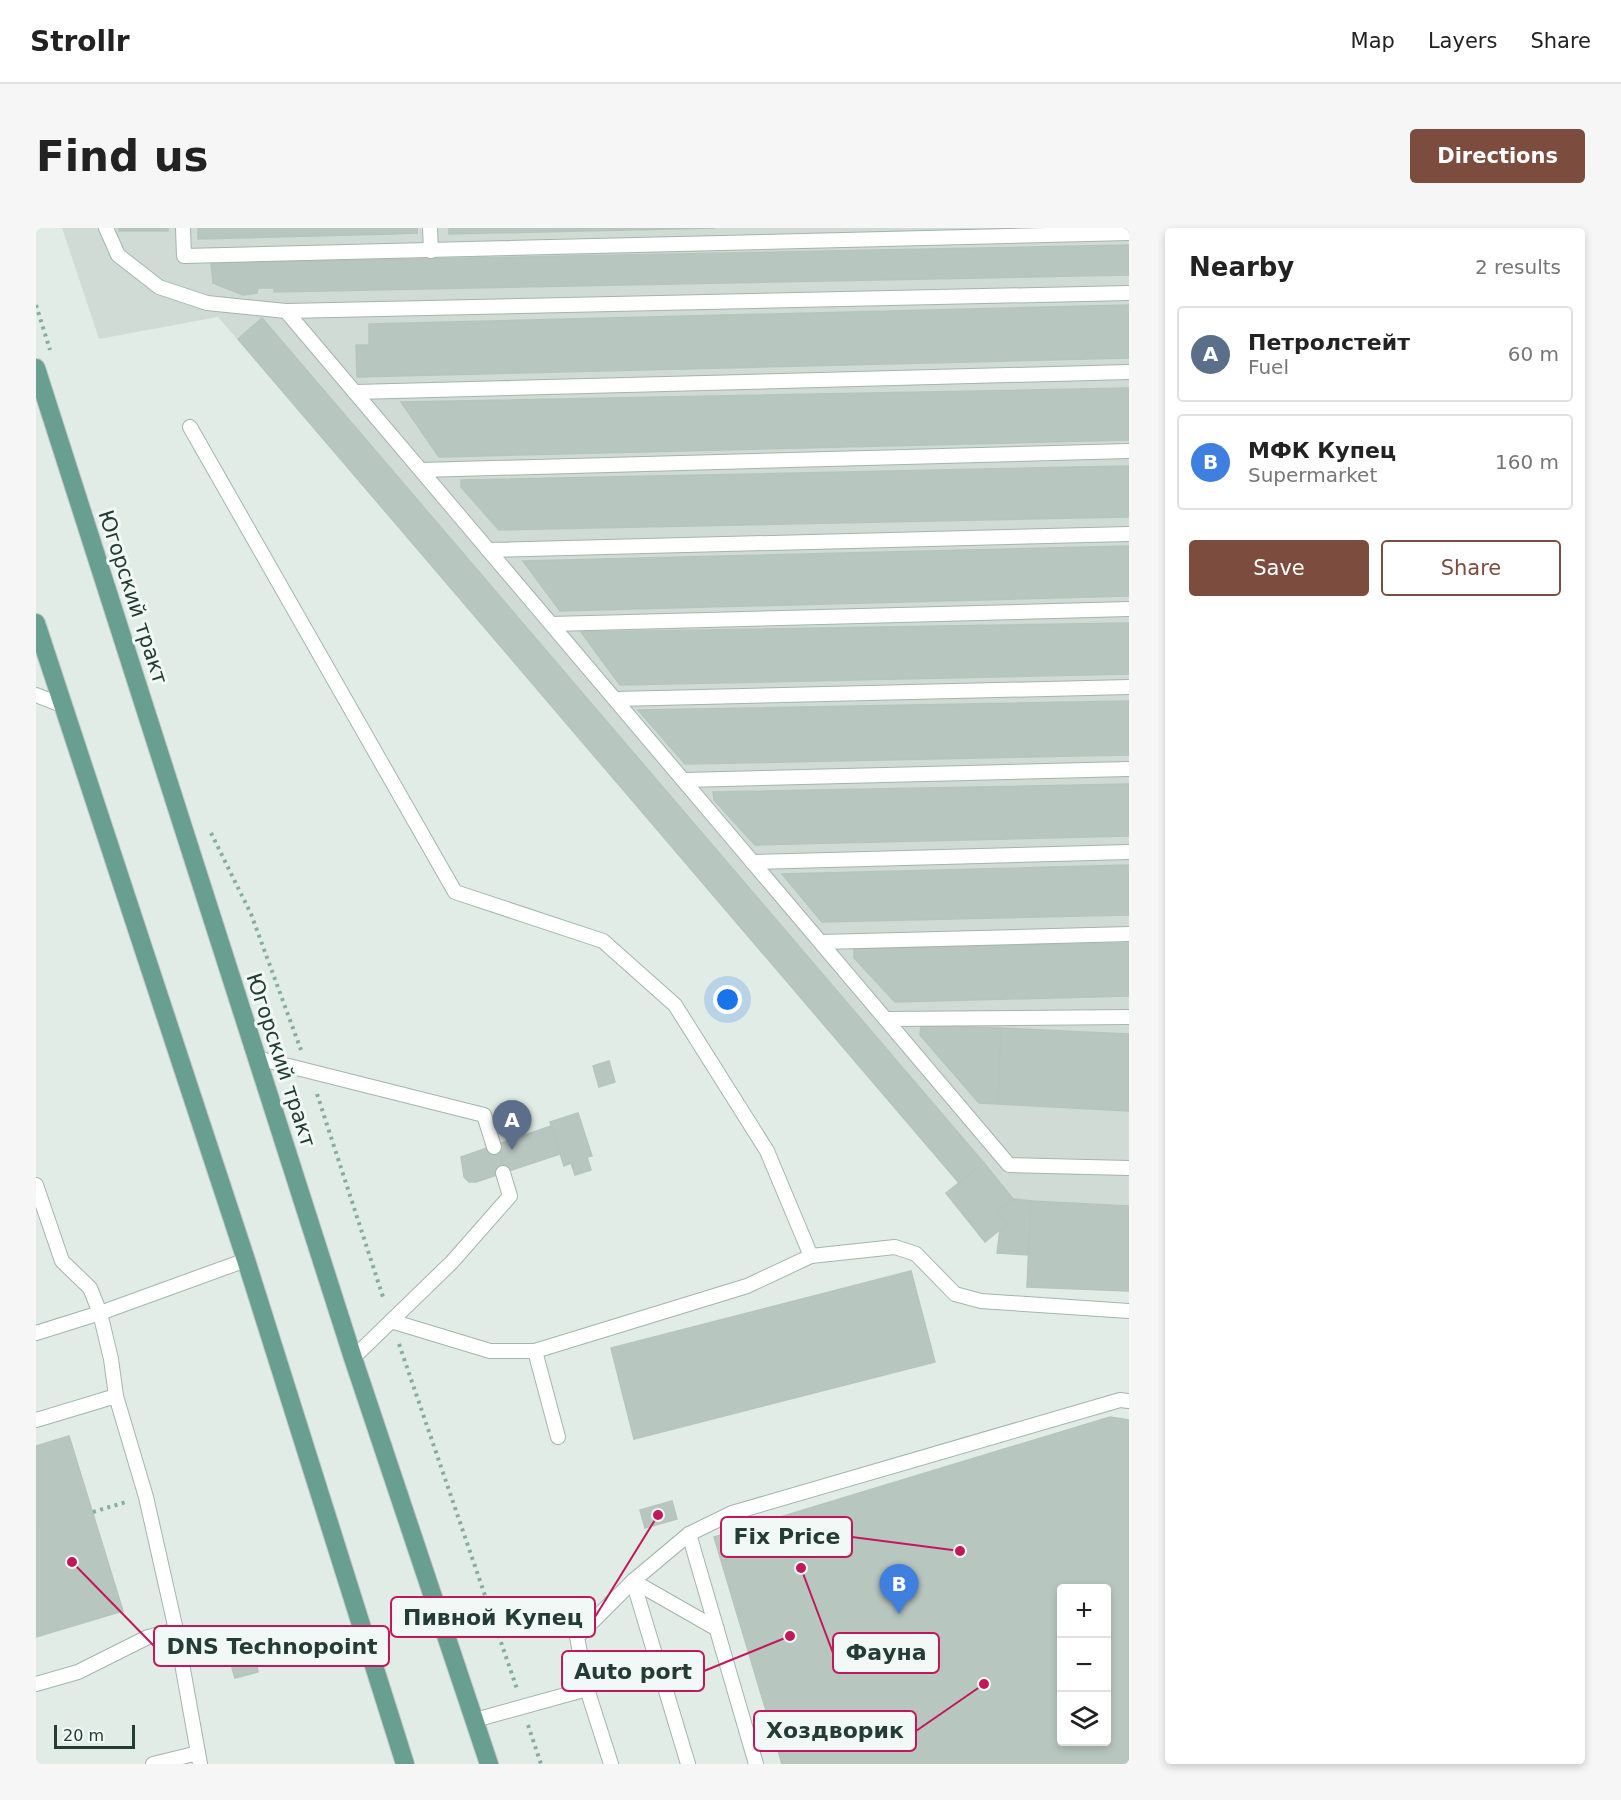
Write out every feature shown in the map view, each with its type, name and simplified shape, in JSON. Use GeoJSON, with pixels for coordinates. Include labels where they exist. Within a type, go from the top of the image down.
{"type":"FeatureCollection","features":[{"type":"Feature","properties":{"kind":"main road","name":"Югорский тракт"},"geometry":{"type":"LineString","coordinates":[[36,368],[353,1358],[489,1764]]}},
{"type":"Feature","properties":{"kind":"main road"},"geometry":{"type":"LineString","coordinates":[[36,623],[246,1260],[405,1764]]}},
{"type":"Feature","properties":{"kind":"lane"},"geometry":{"type":"LineString","coordinates":[[106,228],[118,255],[159,287],[207,303],[286,311],[1129,293]]}},
{"type":"Feature","properties":{"kind":"lane"},"geometry":{"type":"LineString","coordinates":[[183,228],[184,256],[431,252],[1129,233]]}},
{"type":"Feature","properties":{"kind":"lane"},"geometry":{"type":"LineString","coordinates":[[430,228],[431,252]]}},
{"type":"Feature","properties":{"kind":"lane"},"geometry":{"type":"LineString","coordinates":[[286,311],[1010,1164],[1129,1168]]}},
{"type":"Feature","properties":{"kind":"lane"},"geometry":{"type":"LineString","coordinates":[[355,392],[1129,372]]}},
{"type":"Feature","properties":{"kind":"lane"},"geometry":{"type":"LineString","coordinates":[[190,427],[455,892],[603,941],[675,1005],[767,1151],[811,1256]]}},
{"type":"Feature","properties":{"kind":"lane"},"geometry":{"type":"LineString","coordinates":[[421,470],[1129,451]]}},
{"type":"Feature","properties":{"kind":"lane"},"geometry":{"type":"LineString","coordinates":[[488,550],[1129,534]]}},
{"type":"Feature","properties":{"kind":"lane"},"geometry":{"type":"LineString","coordinates":[[551,624],[1129,609]]}},
{"type":"Feature","properties":{"kind":"lane"},"geometry":{"type":"LineString","coordinates":[[615,699],[1129,687]]}},
{"type":"Feature","properties":{"kind":"lane"},"geometry":{"type":"LineString","coordinates":[[36,695],[64,706]]}},
{"type":"Feature","properties":{"kind":"lane"},"geometry":{"type":"LineString","coordinates":[[684,780],[1129,770]]}},
{"type":"Feature","properties":{"kind":"lane"},"geometry":{"type":"LineString","coordinates":[[753,862],[1129,852]]}},
{"type":"Feature","properties":{"kind":"lane"},"geometry":{"type":"LineString","coordinates":[[821,942],[1129,934]]}},
{"type":"Feature","properties":{"kind":"lane"},"geometry":{"type":"LineString","coordinates":[[886,1019],[1129,1017]]}},
{"type":"Feature","properties":{"kind":"lane"},"geometry":{"type":"LineString","coordinates":[[257,1058],[484,1115],[494,1147]]}},
{"type":"Feature","properties":{"kind":"lane"},"geometry":{"type":"LineString","coordinates":[[353,1358],[452,1262],[510,1196],[503,1173]]}},
{"type":"Feature","properties":{"kind":"lane"},"geometry":{"type":"LineString","coordinates":[[36,1185],[62,1261],[90,1288],[100,1313],[111,1359],[116,1396],[146,1497],[176,1630],[199,1759],[153,1764]]}},
{"type":"Feature","properties":{"kind":"lane"},"geometry":{"type":"LineString","coordinates":[[391,1321],[490,1351],[535,1351],[747,1286],[811,1256],[895,1247],[916,1254],[955,1294],[981,1301],[1129,1311]]}},
{"type":"Feature","properties":{"kind":"lane"},"geometry":{"type":"LineString","coordinates":[[36,1333],[100,1313],[246,1260]]}},
{"type":"Feature","properties":{"kind":"lane"},"geometry":{"type":"LineString","coordinates":[[535,1351],[558,1437]]}},
{"type":"Feature","properties":{"kind":"lane"},"geometry":{"type":"LineString","coordinates":[[36,1420],[116,1396]]}},
{"type":"Feature","properties":{"kind":"lane"},"geometry":{"type":"LineString","coordinates":[[611,1764],[587,1689],[577,1637],[633,1581],[690,1534],[732,1513],[1120,1400],[1129,1401]]}},
{"type":"Feature","properties":{"kind":"lane"},"geometry":{"type":"LineString","coordinates":[[690,1534],[756,1764]]}},
{"type":"Feature","properties":{"kind":"lane"},"geometry":{"type":"LineString","coordinates":[[633,1581],[717,1629]]}},
{"type":"Feature","properties":{"kind":"lane"},"geometry":{"type":"LineString","coordinates":[[633,1581],[688,1764]]}},
{"type":"Feature","properties":{"kind":"lane"},"geometry":{"type":"LineString","coordinates":[[36,1684],[78,1672],[148,1637],[176,1630]]}},
{"type":"Feature","properties":{"kind":"lane"},"geometry":{"type":"LineString","coordinates":[[475,1720],[522,1705],[587,1689]]}},
{"type":"Feature","properties":{"kind":"path"},"geometry":{"type":"LineString","coordinates":[[36,305],[51,353]]}},
{"type":"Feature","properties":{"kind":"path"},"geometry":{"type":"LineString","coordinates":[[208,827],[251,914],[309,1071],[541,1764]]}},
{"type":"Feature","properties":{"kind":"path"},"geometry":{"type":"LineString","coordinates":[[93,1512],[146,1497]]}},
{"type":"Feature","properties":{"kind":"shaded area"},"geometry":{"type":"Polygon","coordinates":[[[62,228],[1129,228],[1129,1291],[1027,1287],[1028,1255],[997,1253],[999,1231],[985,1242],[946,1193],[959,1182],[218,317],[99,339],[62,228]]]}},
{"type":"Feature","properties":{"kind":"building"},"geometry":{"type":"Polygon","coordinates":[[[119,228],[168,228],[168,231],[119,231],[119,228]]]}},
{"type":"Feature","properties":{"kind":"building"},"geometry":{"type":"Polygon","coordinates":[[[198,228],[392,228],[392,234],[198,239],[198,228]]]}},
{"type":"Feature","properties":{"kind":"building"},"geometry":{"type":"Polygon","coordinates":[[[392,228],[417,228],[417,233],[392,234],[392,228]]]}},
{"type":"Feature","properties":{"kind":"building"},"geometry":{"type":"Polygon","coordinates":[[[449,228],[715,228],[449,234],[449,228]]]}},
{"type":"Feature","properties":{"kind":"building"},"geometry":{"type":"Polygon","coordinates":[[[1129,245],[1129,275],[274,292],[274,288],[258,288],[257,293],[243,295],[213,283],[211,263],[1129,245]]]}},
{"type":"Feature","properties":{"kind":"building"},"geometry":{"type":"Polygon","coordinates":[[[1129,305],[1129,358],[357,377],[356,345],[369,345],[369,324],[1129,305]]]}},
{"type":"Feature","properties":{"kind":"building"},"geometry":{"type":"Polygon","coordinates":[[[262,318],[984,1163],[959,1183],[238,339],[262,318]]]}},
{"type":"Feature","properties":{"kind":"building"},"geometry":{"type":"Polygon","coordinates":[[[1129,388],[1129,440],[439,457],[401,402],[1129,388]]]}},
{"type":"Feature","properties":{"kind":"building"},"geometry":{"type":"Polygon","coordinates":[[[1129,466],[1129,517],[499,530],[461,487],[461,480],[1129,466]]]}},
{"type":"Feature","properties":{"kind":"building"},"geometry":{"type":"Polygon","coordinates":[[[1129,546],[1129,596],[560,611],[523,561],[1129,546]]]}},
{"type":"Feature","properties":{"kind":"building"},"geometry":{"type":"Polygon","coordinates":[[[1129,623],[1129,674],[620,685],[581,632],[1129,623]]]}},
{"type":"Feature","properties":{"kind":"building"},"geometry":{"type":"Polygon","coordinates":[[[1129,701],[1129,755],[685,764],[638,710],[1129,701]]]}},
{"type":"Feature","properties":{"kind":"building"},"geometry":{"type":"Polygon","coordinates":[[[1129,784],[1129,836],[755,845],[714,800],[713,792],[1129,784]]]}},
{"type":"Feature","properties":{"kind":"building"},"geometry":{"type":"Polygon","coordinates":[[[1129,865],[1129,915],[822,922],[782,874],[1129,865]]]}},
{"type":"Feature","properties":{"kind":"building"},"geometry":{"type":"Polygon","coordinates":[[[1129,943],[1129,996],[895,1002],[854,958],[854,948],[1129,943]]]}},
{"type":"Feature","properties":{"kind":"building"},"geometry":{"type":"Polygon","coordinates":[[[921,1025],[1001,1028],[998,1104],[979,1103],[920,1035],[921,1025]]]}},
{"type":"Feature","properties":{"kind":"building"},"geometry":{"type":"Polygon","coordinates":[[[1001,1028],[1129,1034],[1129,1111],[998,1104],[1001,1028]]]}},
{"type":"Feature","properties":{"kind":"building"},"geometry":{"type":"Polygon","coordinates":[[[609,1061],[615,1082],[599,1087],[593,1066],[609,1061]]]}},
{"type":"Feature","properties":{"kind":"building"},"geometry":{"type":"Polygon","coordinates":[[[578,1113],[592,1156],[587,1157],[591,1170],[575,1175],[571,1163],[564,1166],[550,1122],[578,1113]]]}},
{"type":"Feature","properties":{"kind":"building"},"geometry":{"type":"Polygon","coordinates":[[[551,1126],[560,1154],[476,1182],[469,1182],[464,1177],[461,1157],[551,1126]]]}},
{"type":"Feature","properties":{"kind":"building"},"geometry":{"type":"Polygon","coordinates":[[[984,1163],[1013,1199],[997,1212],[1007,1224],[985,1242],[946,1193],[984,1163]]]}},
{"type":"Feature","properties":{"kind":"building"},"geometry":{"type":"Polygon","coordinates":[[[1013,1199],[1031,1201],[1028,1255],[997,1253],[1000,1230],[1007,1224],[997,1212],[1013,1199]]]}},
{"type":"Feature","properties":{"kind":"building"},"geometry":{"type":"Polygon","coordinates":[[[1031,1201],[1129,1206],[1129,1291],[1027,1287],[1031,1201]]]}},
{"type":"Feature","properties":{"kind":"building"},"geometry":{"type":"Polygon","coordinates":[[[911,1271],[935,1362],[634,1439],[611,1348],[911,1271]]]}},
{"type":"Feature","properties":{"kind":"building"},"geometry":{"type":"Polygon","coordinates":[[[1110,1417],[1129,1420],[1129,1764],[782,1764],[714,1537],[1110,1417]]]}},
{"type":"Feature","properties":{"kind":"building"},"geometry":{"type":"Polygon","coordinates":[[[69,1436],[123,1611],[36,1637],[36,1446],[69,1436]]]}},
{"type":"Feature","properties":{"kind":"building"},"geometry":{"type":"Polygon","coordinates":[[[672,1501],[677,1519],[645,1528],[640,1510],[672,1501]]]}},
{"type":"Feature","properties":{"kind":"building"},"geometry":{"type":"Polygon","coordinates":[[[256,1662],[258,1672],[235,1678],[232,1668],[256,1662]]]}},
{"type":"Feature","properties":{"kind":"place","name":"Петролстейт"},"geometry":{"type":"Point","coordinates":[512,1150]}},
{"type":"Feature","properties":{"kind":"place","name":"Пивной Купец"},"geometry":{"type":"Point","coordinates":[658,1515]}},
{"type":"Feature","properties":{"kind":"place","name":"Fix Price"},"geometry":{"type":"Point","coordinates":[960,1551]}},
{"type":"Feature","properties":{"kind":"place","name":"DNS Technopoint"},"geometry":{"type":"Point","coordinates":[72,1562]}},
{"type":"Feature","properties":{"kind":"place","name":"Фауна"},"geometry":{"type":"Point","coordinates":[801,1568]}},
{"type":"Feature","properties":{"kind":"place","name":"МФК Купец"},"geometry":{"type":"Point","coordinates":[899,1614]}},
{"type":"Feature","properties":{"kind":"place","name":"Auto port"},"geometry":{"type":"Point","coordinates":[790,1636]}},
{"type":"Feature","properties":{"kind":"place","name":"Хоздворик"},"geometry":{"type":"Point","coordinates":[984,1684]}}]}
